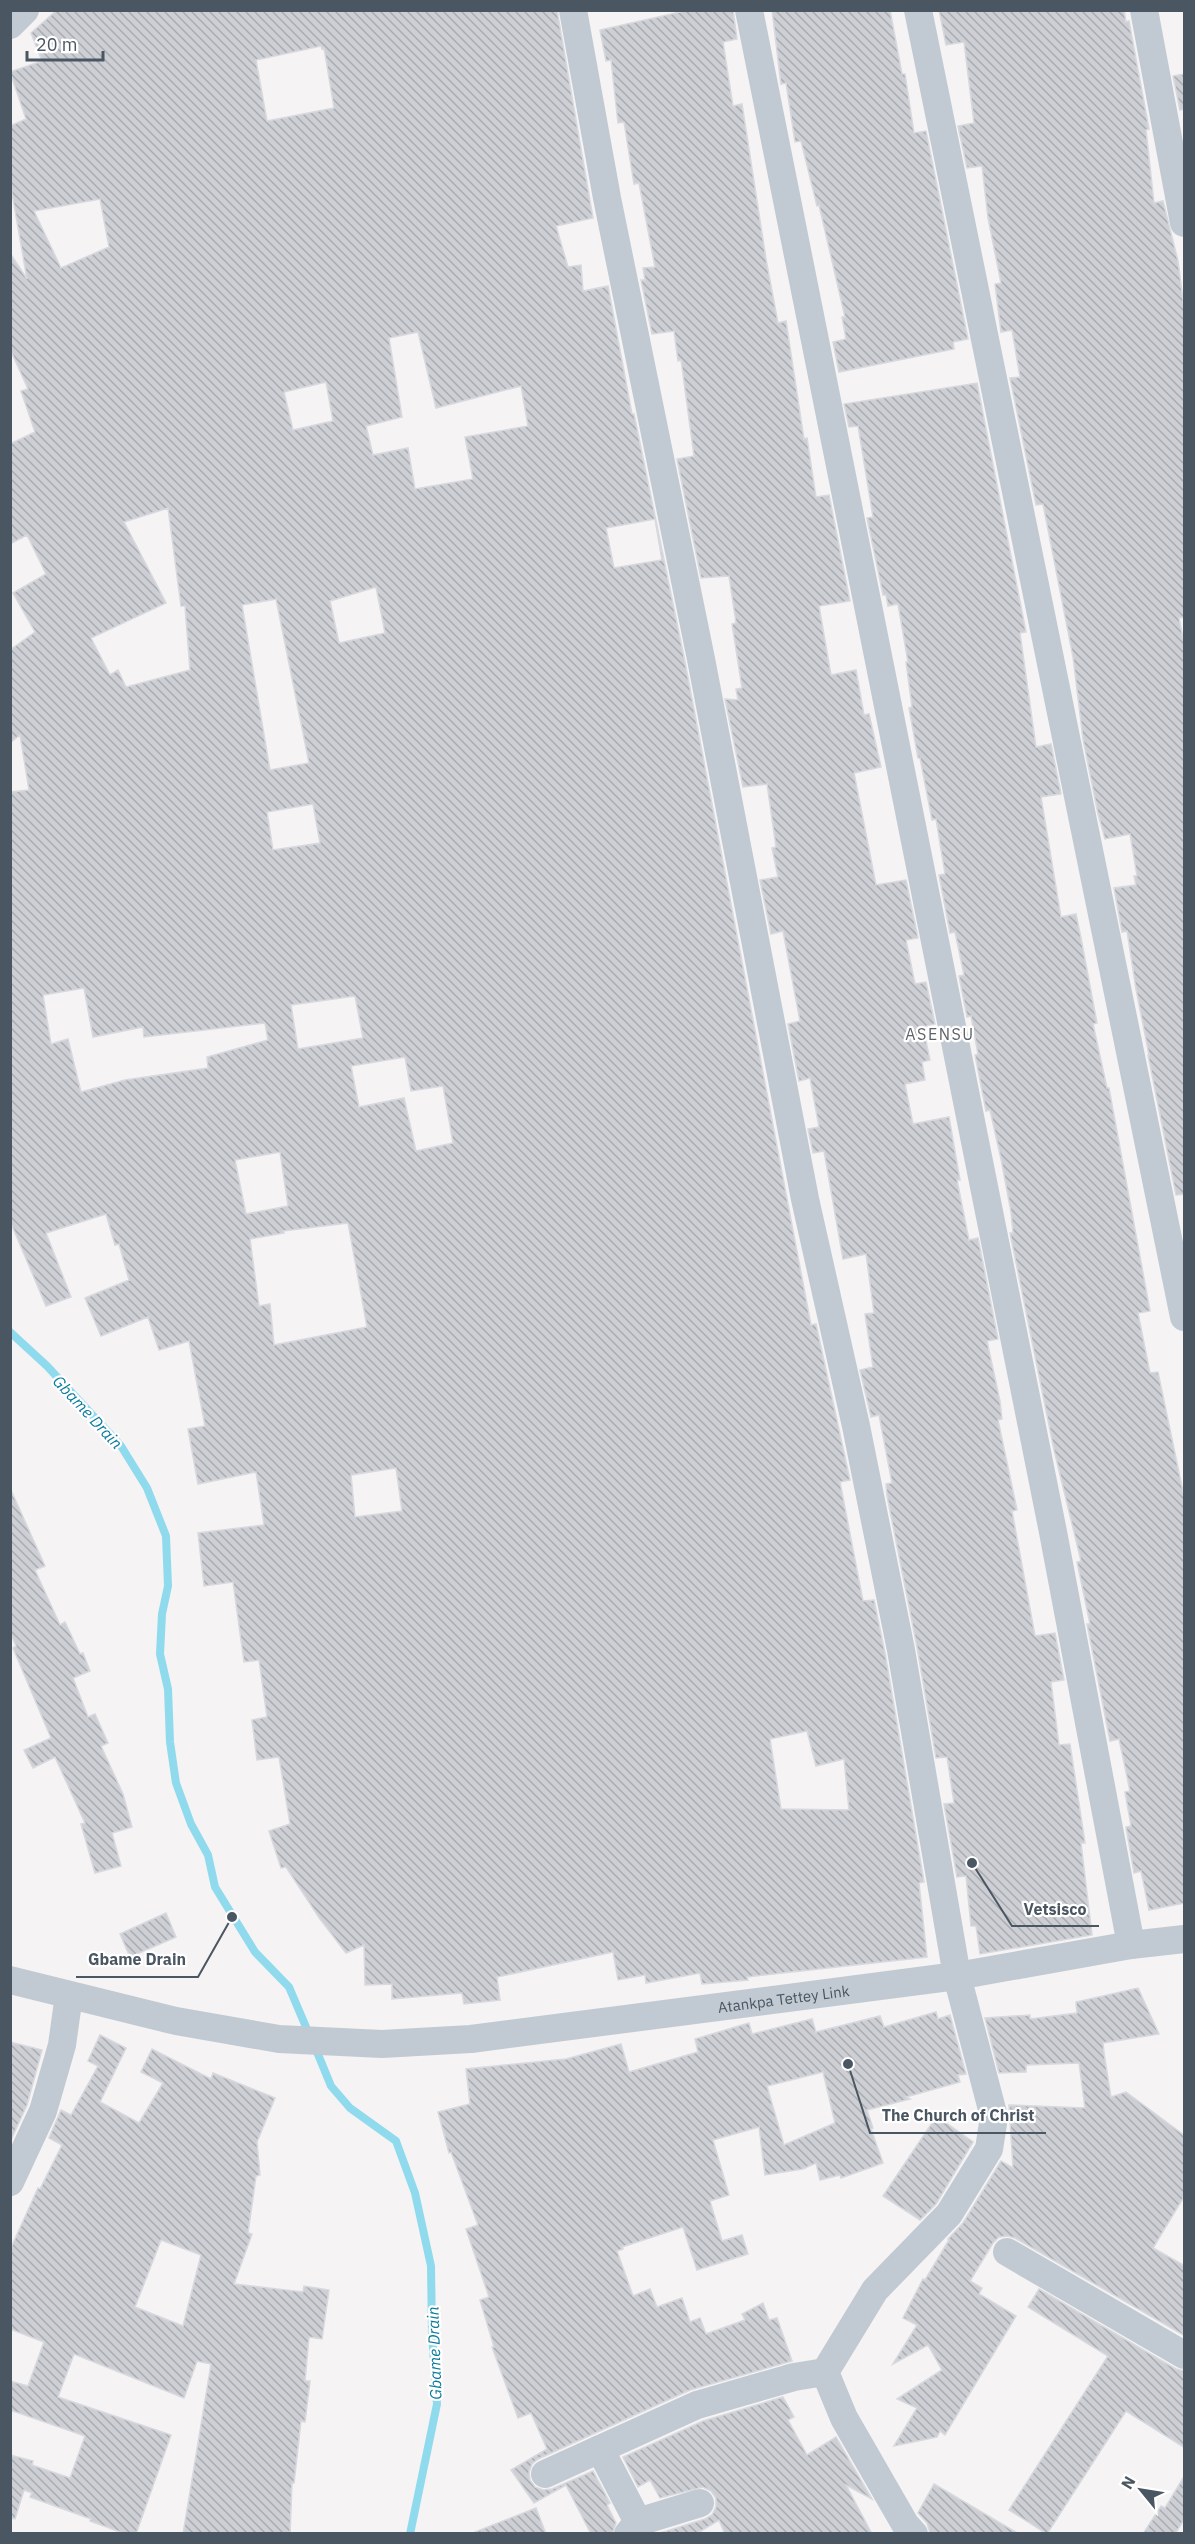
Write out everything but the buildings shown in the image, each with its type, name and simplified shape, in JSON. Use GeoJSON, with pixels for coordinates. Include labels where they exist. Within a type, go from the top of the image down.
{"type":"FeatureCollection","features":[{"type":"Feature","properties":{"kind":"street"},"geometry":{"type":"LineString","coordinates":[[10,26],[25,10]]}},
{"type":"Feature","properties":{"kind":"street"},"geometry":{"type":"LineString","coordinates":[[545,2474],[697,2406],[794,2377],[825,2372],[875,2290],[949,2214],[989,2149],[994,2117],[957,1976],[901,1650],[856,1426],[805,1199],[573,10]]}},
{"type":"Feature","properties":{"kind":"street"},"geometry":{"type":"LineString","coordinates":[[749,10],[1053,1532],[1131,1945]]}},
{"type":"Feature","properties":{"kind":"street"},"geometry":{"type":"LineString","coordinates":[[918,10],[1185,1317]]}},
{"type":"Feature","properties":{"kind":"street"},"geometry":{"type":"LineString","coordinates":[[1144,10],[1185,223]]}},
{"type":"Feature","properties":{"kind":"street","name":"Atankpa Tettey Link"},"geometry":{"type":"LineString","coordinates":[[10,1980],[176,2021],[279,2039],[382,2044],[471,2039],[957,1976],[1131,1945],[1185,1939]]}},
{"type":"Feature","properties":{"kind":"street"},"geometry":{"type":"LineString","coordinates":[[10,2182],[43,2111],[62,2045],[69,1995]]}},
{"type":"Feature","properties":{"kind":"street"},"geometry":{"type":"LineString","coordinates":[[1007,2252],[1185,2355]]}},
{"type":"Feature","properties":{"kind":"street"},"geometry":{"type":"LineString","coordinates":[[825,2372],[844,2418],[905,2524],[914,2534]]}},
{"type":"Feature","properties":{"kind":"street"},"geometry":{"type":"LineString","coordinates":[[600,2449],[633,2528],[700,2503]]}},
{"type":"Feature","properties":{"kind":"waterway","name":"Gbame Drain"},"geometry":{"type":"LineString","coordinates":[[10,1332],[47,1366],[121,1446],[147,1488],[166,1536],[168,1586],[162,1614],[160,1654],[168,1689],[170,1742],[176,1783],[191,1824],[208,1855],[215,1887],[255,1952],[289,1987],[309,2034]]}},
{"type":"Feature","properties":{"kind":"waterway","name":"Gbame Drain"},"geometry":{"type":"LineString","coordinates":[[315,2047],[331,2086],[350,2108],[396,2141],[415,2193],[431,2266],[432,2334],[437,2404],[410,2534]]}},
{"type":"Feature","properties":{"kind":"place","name":"Vetsisco"},"geometry":{"type":"Point","coordinates":[972,1863]}},
{"type":"Feature","properties":{"kind":"place","name":"Gbame Drain"},"geometry":{"type":"Point","coordinates":[232,1917]}},
{"type":"Feature","properties":{"kind":"place","name":"The Church of Christ"},"geometry":{"type":"Point","coordinates":[848,2064]}},
{"type":"Feature","properties":{"kind":"district","name":"ASENSU"},"geometry":{"type":"Point","coordinates":[940,1034]}}]}
